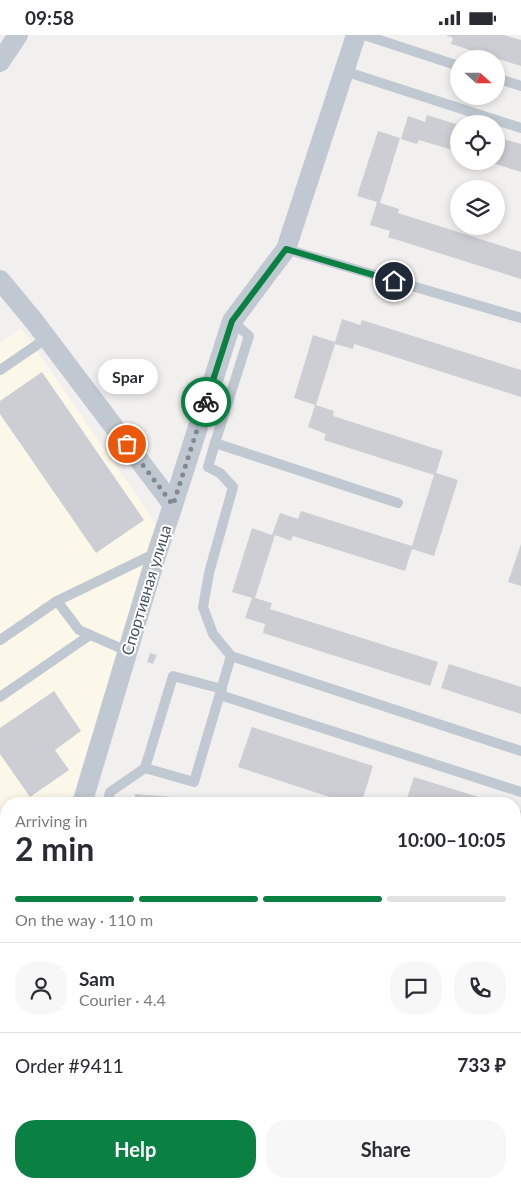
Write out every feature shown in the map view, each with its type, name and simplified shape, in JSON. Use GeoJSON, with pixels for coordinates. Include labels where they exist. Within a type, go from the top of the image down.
{"type":"FeatureCollection","features":[{"type":"Feature","properties":{"kind":"street"},"geometry":{"type":"LineString","coordinates":[[0,61],[18,35]]}},
{"type":"Feature","properties":{"kind":"street"},"geometry":{"type":"LineString","coordinates":[[173,505],[232,321],[286,249],[356,35]]}},
{"type":"Feature","properties":{"kind":"street","name":"Спортивная улица"},"geometry":{"type":"LineString","coordinates":[[0,280],[47,338],[173,505],[84,797]]}},
{"type":"Feature","properties":{"kind":"lane"},"geometry":{"type":"LineString","coordinates":[[364,35],[450,62]]}},
{"type":"Feature","properties":{"kind":"lane"},"geometry":{"type":"LineString","coordinates":[[344,71],[521,128]]}},
{"type":"Feature","properties":{"kind":"lane"},"geometry":{"type":"LineString","coordinates":[[505,81],[521,86]]}},
{"type":"Feature","properties":{"kind":"lane"},"geometry":{"type":"LineString","coordinates":[[286,249],[521,318]]}},
{"type":"Feature","properties":{"kind":"lane"},"geometry":{"type":"LineString","coordinates":[[232,321],[249,337],[208,467],[220,473],[234,487],[209,573],[203,607],[213,634],[231,656],[521,751]]}},
{"type":"Feature","properties":{"kind":"lane"},"geometry":{"type":"LineString","coordinates":[[0,370],[47,338]]}},
{"type":"Feature","properties":{"kind":"lane"},"geometry":{"type":"LineString","coordinates":[[215,443],[398,503]]}},
{"type":"Feature","properties":{"kind":"lane"},"geometry":{"type":"LineString","coordinates":[[0,640],[57,601],[157,553]]}},
{"type":"Feature","properties":{"kind":"lane"},"geometry":{"type":"LineString","coordinates":[[57,601],[79,630],[128,651]]}},
{"type":"Feature","properties":{"kind":"lane"},"geometry":{"type":"LineString","coordinates":[[0,697],[90,635]]}},
{"type":"Feature","properties":{"kind":"lane"},"geometry":{"type":"LineString","coordinates":[[145,768],[194,782],[231,656]]}},
{"type":"Feature","properties":{"kind":"lane"},"geometry":{"type":"LineString","coordinates":[[109,797],[110,792],[145,768],[173,675],[521,792]]}},
{"type":"Feature","properties":{"kind":"shaded area"},"geometry":{"type":"Polygon","coordinates":[[[21,328],[158,527],[72,797],[0,797],[0,343],[21,328]]]}},
{"type":"Feature","properties":{"kind":"building"},"geometry":{"type":"Polygon","coordinates":[[[445,35],[504,35],[521,40],[521,66],[505,61],[505,50],[470,50],[451,44],[453,38],[445,35]]]}},
{"type":"Feature","properties":{"kind":"building"},"geometry":{"type":"Polygon","coordinates":[[[427,115],[450,122],[450,149],[419,140],[417,144],[401,139],[408,116],[425,122],[427,115]]]}},
{"type":"Feature","properties":{"kind":"building"},"geometry":{"type":"Polygon","coordinates":[[[378,131],[400,138],[380,203],[399,209],[398,213],[450,229],[450,235],[467,235],[521,252],[521,279],[388,237],[390,231],[370,225],[377,202],[357,196],[378,131]]]}},
{"type":"Feature","properties":{"kind":"building"},"geometry":{"type":"Polygon","coordinates":[[[505,140],[521,144],[521,172],[505,167],[505,140]]]}},
{"type":"Feature","properties":{"kind":"building"},"geometry":{"type":"Polygon","coordinates":[[[342,319],[360,325],[362,320],[521,370],[521,397],[354,344],[353,349],[335,344],[316,405],[334,411],[333,416],[443,451],[436,473],[458,480],[434,556],[412,549],[405,571],[293,536],[291,541],[275,535],[255,598],[272,603],[270,609],[438,662],[430,686],[263,633],[265,624],[245,618],[252,598],[232,592],[252,528],[272,535],[280,513],[298,519],[301,511],[412,546],[434,475],[324,440],[326,434],[308,427],[315,405],[294,398],[313,335],[335,342],[342,319]]]}},
{"type":"Feature","properties":{"kind":"building"},"geometry":{"type":"Polygon","coordinates":[[[42,372],[144,520],[96,553],[0,414],[0,401],[42,372]]]}},
{"type":"Feature","properties":{"kind":"building"},"geometry":{"type":"Polygon","coordinates":[[[521,544],[521,586],[508,582],[521,544]]]}},
{"type":"Feature","properties":{"kind":"building"},"geometry":{"type":"Polygon","coordinates":[[[150,653],[157,655],[153,664],[147,662],[150,653]]]}},
{"type":"Feature","properties":{"kind":"building"},"geometry":{"type":"Polygon","coordinates":[[[449,664],[521,687],[521,714],[441,688],[449,664]]]}},
{"type":"Feature","properties":{"kind":"building"},"geometry":{"type":"Polygon","coordinates":[[[54,691],[81,731],[55,750],[69,770],[30,797],[0,754],[0,728],[54,691]]]}},
{"type":"Feature","properties":{"kind":"building"},"geometry":{"type":"Polygon","coordinates":[[[252,727],[373,766],[363,797],[330,797],[238,767],[252,727]]]}},
{"type":"Feature","properties":{"kind":"building"},"geometry":{"type":"Polygon","coordinates":[[[414,777],[479,797],[407,797],[414,777]]]}},
{"type":"Feature","properties":{"kind":"building"},"geometry":{"type":"Polygon","coordinates":[[[135,794],[173,797],[135,797],[135,794]]]}},
{"type":"Feature","properties":{"kind":"way so far"},"geometry":{"type":"LineString","coordinates":[[127,444],[173,505],[206,402]]}},
{"type":"Feature","properties":{"kind":"place","name":"Spar"},"geometry":{"type":"Point","coordinates":[127,444]}},
{"type":"Feature","properties":{"kind":"route"},"geometry":{"type":"LineString","coordinates":[[206,402],[232,321],[286,249],[394,281]]}}]}
